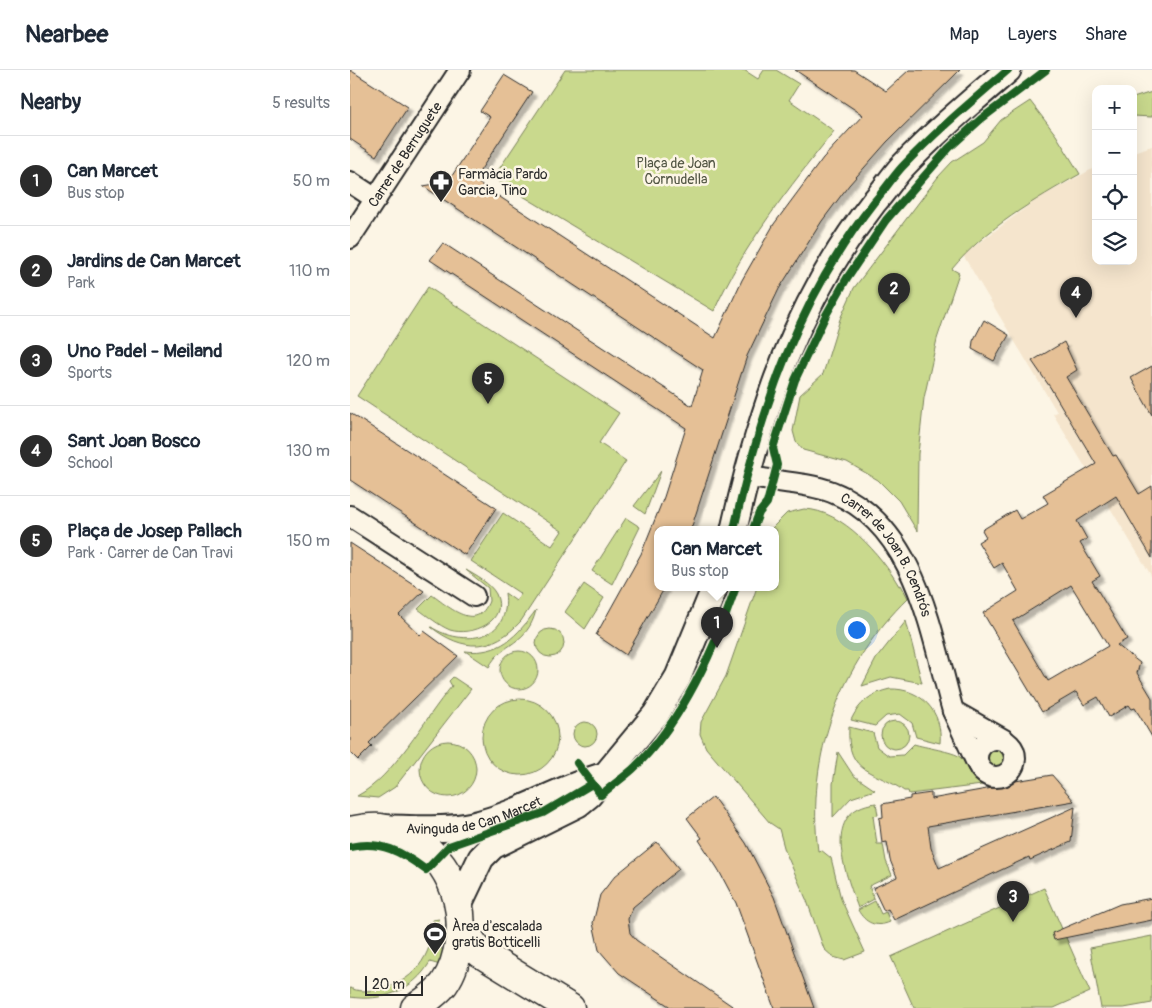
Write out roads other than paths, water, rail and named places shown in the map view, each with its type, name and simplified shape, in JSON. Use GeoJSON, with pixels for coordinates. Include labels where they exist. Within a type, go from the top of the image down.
{"type":"FeatureCollection","features":[{"type":"Feature","properties":{"kind":"main road"},"geometry":{"type":"LineString","coordinates":[[360,829],[416,841],[433,854],[450,877],[460,915],[480,953],[570,1008]]}},
{"type":"Feature","properties":{"kind":"main road"},"geometry":{"type":"LineString","coordinates":[[415,1008],[429,999],[444,984],[452,971],[458,950],[460,915]]}},
{"type":"Feature","properties":{"kind":"street","name":"Carrer de Berruguete"},"geometry":{"type":"LineString","coordinates":[[350,238],[460,70]]}},
{"type":"Feature","properties":{"kind":"street"},"geometry":{"type":"LineString","coordinates":[[735,526],[764,412],[783,360],[815,292],[852,232],[902,168],[968,104],[1008,70]]}},
{"type":"Feature","properties":{"kind":"street"},"geometry":{"type":"LineString","coordinates":[[350,182],[376,199]]}},
{"type":"Feature","properties":{"kind":"street","name":"Carrer de Joan B. Cendrós"},"geometry":{"type":"LineString","coordinates":[[746,476],[808,485],[834,493],[865,512],[890,537],[909,566],[916,582],[953,711],[978,763],[984,773],[990,776],[1002,776],[1008,773],[1015,762],[1015,755],[1010,743],[1004,740]]}},
{"type":"Feature","properties":{"kind":"street"},"geometry":{"type":"LineString","coordinates":[[350,516],[474,596]]}},
{"type":"Feature","properties":{"kind":"street","name":"Avinguda de Can Marcet"},"geometry":{"type":"LineString","coordinates":[[460,915],[481,858],[494,846],[578,804],[589,795],[644,731],[678,676],[713,591]]}},
{"type":"Feature","properties":{"kind":"street"},"geometry":{"type":"LineString","coordinates":[[953,711],[1004,740]]}},
{"type":"Feature","properties":{"kind":"street"},"geometry":{"type":"LineString","coordinates":[[978,763],[977,757],[981,745],[991,739],[1004,740]]}},
{"type":"Feature","properties":{"kind":"street","name":"Avinguda de Can Marcet"},"geometry":{"type":"LineString","coordinates":[[360,829],[453,828],[473,824],[529,806],[604,776]]}},
{"type":"Feature","properties":{"kind":"place","name":"Farmàcia Pardo Garcia, Tino"},"geometry":{"type":"Point","coordinates":[441,203]}},
{"type":"Feature","properties":{"kind":"place","name":"Jardins de Can Marcet"},"geometry":{"type":"Point","coordinates":[894,314]}},
{"type":"Feature","properties":{"kind":"place","name":"Sant Joan Bosco"},"geometry":{"type":"Point","coordinates":[1076,318]}},
{"type":"Feature","properties":{"kind":"place","name":"Plaça de Josep Pallach"},"geometry":{"type":"Point","coordinates":[488,404]}},
{"type":"Feature","properties":{"kind":"place","name":"Can Marcet"},"geometry":{"type":"Point","coordinates":[717,648]}},
{"type":"Feature","properties":{"kind":"place","name":"Uno Padel - Meiland"},"geometry":{"type":"Point","coordinates":[1013,922]}},
{"type":"Feature","properties":{"kind":"place","name":"Àrea d'escalada gratis Botticelli"},"geometry":{"type":"Point","coordinates":[435,955]}},
{"type":"Feature","properties":{"kind":"park label","name":"Plaça de Joan Cornudella"},"geometry":{"type":"Point","coordinates":[676,172]}}]}
